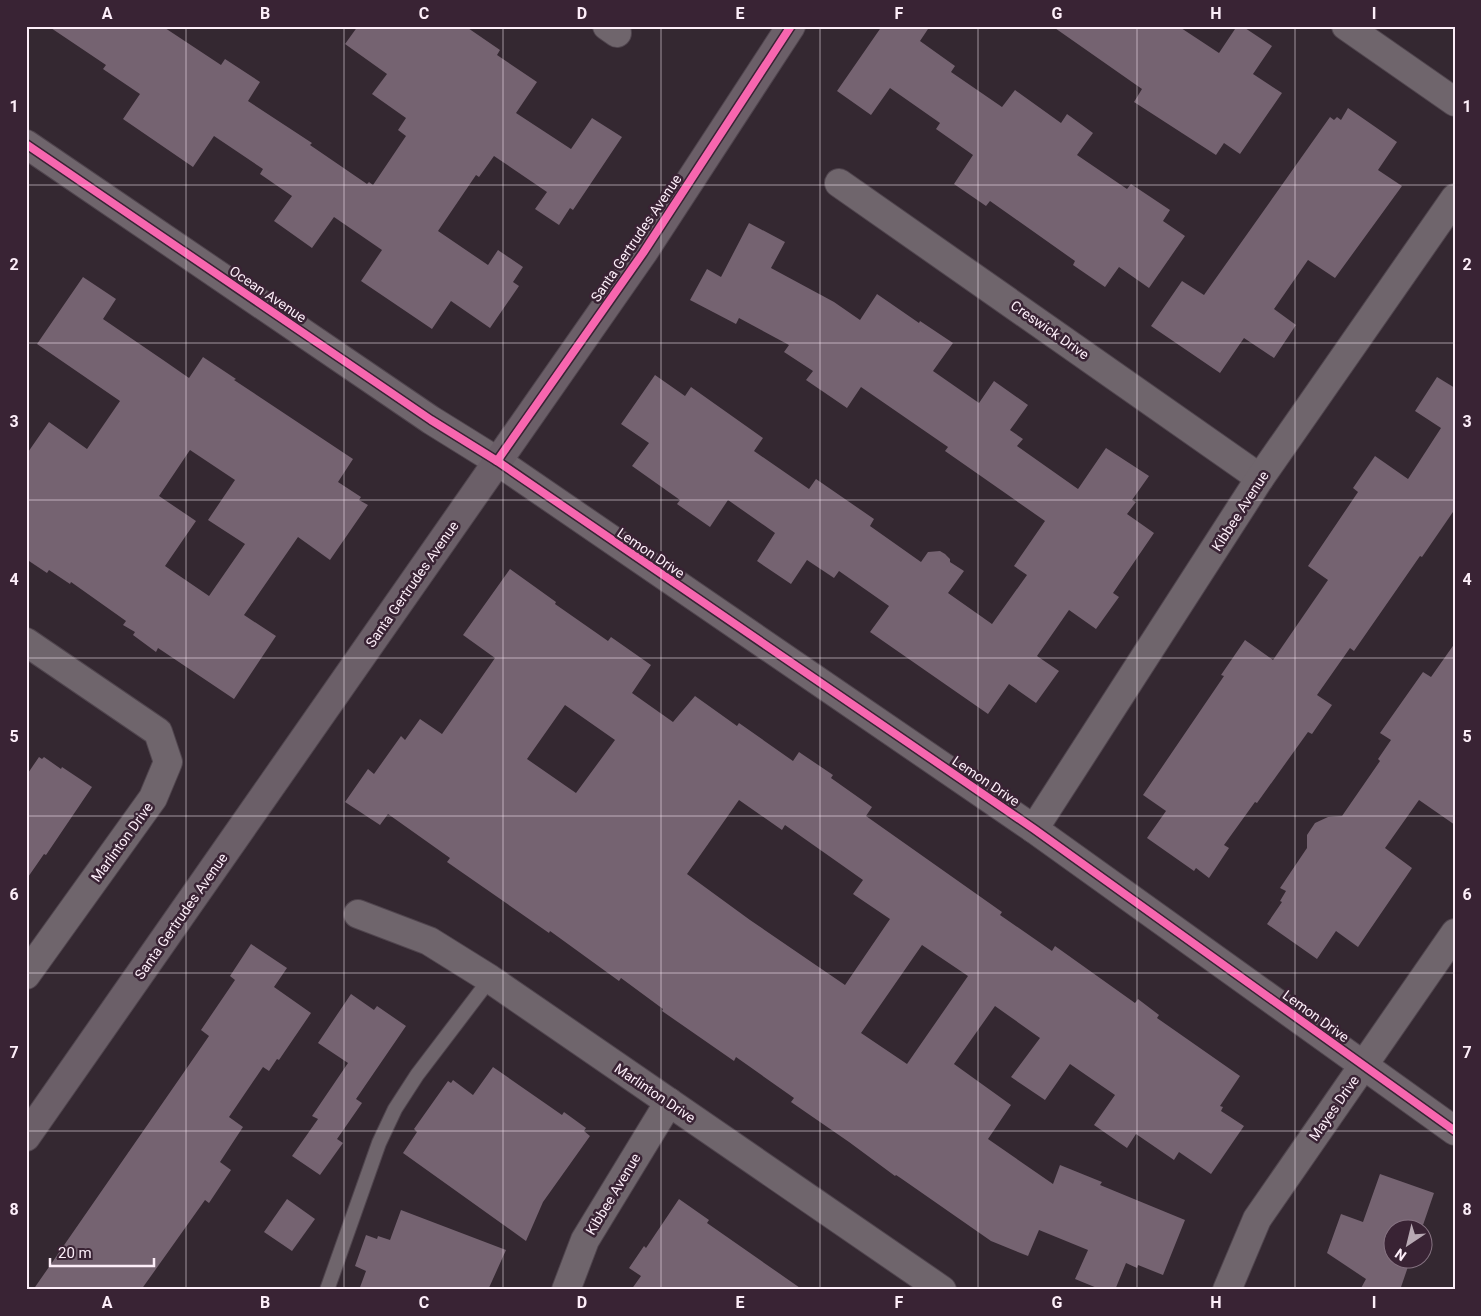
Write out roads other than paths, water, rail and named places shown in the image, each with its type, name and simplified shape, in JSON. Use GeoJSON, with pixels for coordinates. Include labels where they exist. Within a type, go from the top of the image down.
{"type":"FeatureCollection","features":[{"type":"Feature","properties":{"kind":"main road","name":"Santa Gertrudes Avenue"},"geometry":{"type":"LineString","coordinates":[[26,1138],[642,253],[791,26]]}},
{"type":"Feature","properties":{"kind":"street"},"geometry":{"type":"LineString","coordinates":[[1346,26],[1455,102]]}},
{"type":"Feature","properties":{"kind":"street","name":"Ocean Avenue"},"geometry":{"type":"LineString","coordinates":[[26,144],[431,420],[497,462]]}},
{"type":"Feature","properties":{"kind":"street","name":"Creswick Drive"},"geometry":{"type":"LineString","coordinates":[[840,183],[1260,478]]}},
{"type":"Feature","properties":{"kind":"street","name":"Kibbee Avenue"},"geometry":{"type":"LineString","coordinates":[[1034,829],[1260,478],[1455,198]]}},
{"type":"Feature","properties":{"kind":"street","name":"Lemon Drive"},"geometry":{"type":"LineString","coordinates":[[497,462],[1034,829],[1455,1131]]}},
{"type":"Feature","properties":{"kind":"street","name":"Marlinton Drive"},"geometry":{"type":"LineString","coordinates":[[26,642],[158,732],[168,762],[153,798],[26,975]]}},
{"type":"Feature","properties":{"kind":"street","name":"Marlinton Drive"},"geometry":{"type":"LineString","coordinates":[[358,914],[429,941],[490,979],[942,1290]]}},
{"type":"Feature","properties":{"kind":"street","name":"Mayes Drive"},"geometry":{"type":"LineString","coordinates":[[1227,1290],[1256,1219],[1455,933]]}},
{"type":"Feature","properties":{"kind":"street","name":"Kibbee Avenue"},"geometry":{"type":"LineString","coordinates":[[566,1290],[585,1240],[669,1102]]}},
{"type":"Feature","properties":{"kind":"lane"},"geometry":{"type":"LineString","coordinates":[[327,1290],[379,1143],[395,1109],[417,1075],[490,979]]}}]}
